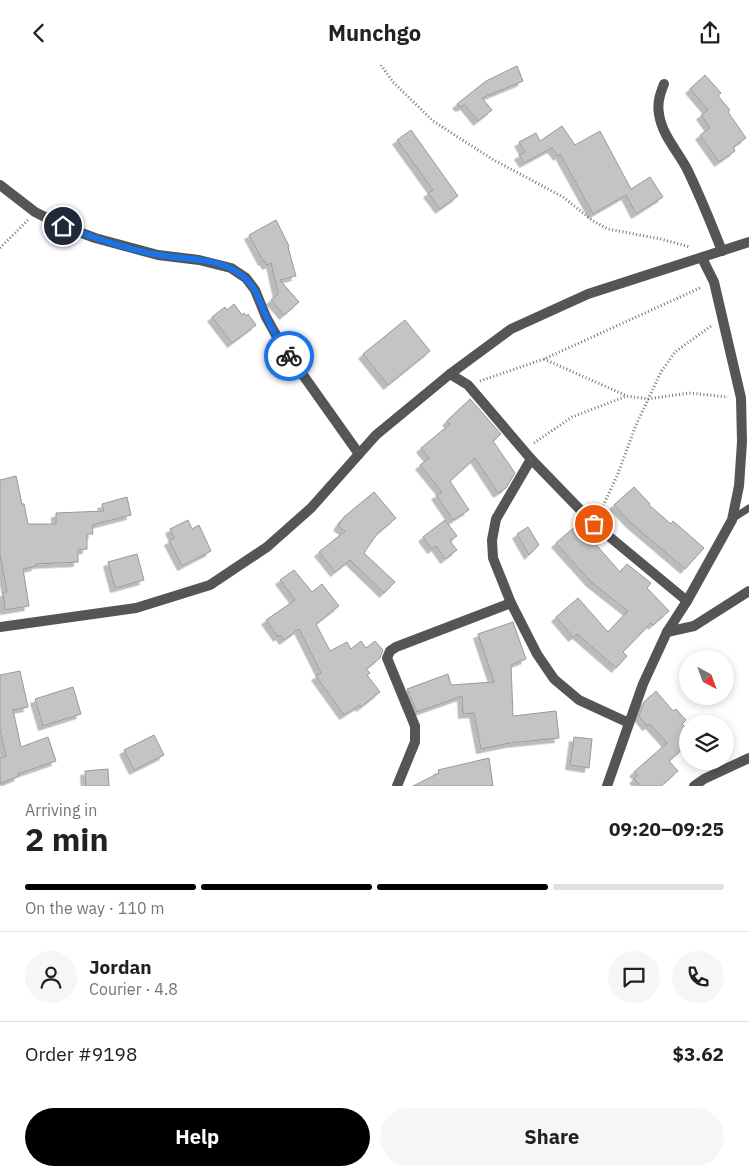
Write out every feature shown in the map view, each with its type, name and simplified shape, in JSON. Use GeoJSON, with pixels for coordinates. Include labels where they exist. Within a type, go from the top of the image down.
{"type":"FeatureCollection","features":[{"type":"Feature","properties":{"kind":"street"},"geometry":{"type":"LineString","coordinates":[[664,84],[658,99],[659,114],[667,137],[695,186],[722,251]]}},
{"type":"Feature","properties":{"kind":"street"},"geometry":{"type":"LineString","coordinates":[[0,185],[35,212],[63,226],[95,238],[158,255],[199,260],[231,268],[246,278],[255,290],[266,317],[281,344],[359,454]]}},
{"type":"Feature","properties":{"kind":"street"},"geometry":{"type":"LineString","coordinates":[[0,627],[136,608],[210,585],[267,547],[311,508],[376,435],[450,374],[511,329],[588,294],[749,242]]}},
{"type":"Feature","properties":{"kind":"street"},"geometry":{"type":"LineString","coordinates":[[607,786],[644,684],[667,632],[687,601],[732,520],[740,477],[742,442],[741,397],[724,317],[705,257]]}},
{"type":"Feature","properties":{"kind":"street"},"geometry":{"type":"LineString","coordinates":[[450,374],[468,385],[531,459],[594,524],[687,601]]}},
{"type":"Feature","properties":{"kind":"street"},"geometry":{"type":"LineString","coordinates":[[531,459],[496,519],[492,540],[493,558],[510,603],[537,654],[554,679],[579,700],[629,723]]}},
{"type":"Feature","properties":{"kind":"street"},"geometry":{"type":"LineString","coordinates":[[667,632],[694,626],[749,591]]}},
{"type":"Feature","properties":{"kind":"street"},"geometry":{"type":"LineString","coordinates":[[397,786],[415,742],[415,726],[387,658],[388,654],[396,647],[510,603]]}},
{"type":"Feature","properties":{"kind":"street"},"geometry":{"type":"LineString","coordinates":[[694,786],[704,779],[749,758]]}},
{"type":"Feature","properties":{"kind":"lane"},"geometry":{"type":"LineString","coordinates":[[732,520],[749,508]]}},
{"type":"Feature","properties":{"kind":"path"},"geometry":{"type":"LineString","coordinates":[[381,65],[392,82],[433,121],[492,159],[563,197],[592,221],[608,229],[662,239],[697,249],[705,257]]}},
{"type":"Feature","properties":{"kind":"path"},"geometry":{"type":"LineString","coordinates":[[0,248],[35,212]]}},
{"type":"Feature","properties":{"kind":"path"},"geometry":{"type":"LineString","coordinates":[[468,385],[544,359],[714,282]]}},
{"type":"Feature","properties":{"kind":"path"},"geometry":{"type":"LineString","coordinates":[[594,524],[617,476],[636,425],[661,372],[675,352],[724,317]]}},
{"type":"Feature","properties":{"kind":"path"},"geometry":{"type":"LineString","coordinates":[[544,359],[627,396],[648,399],[689,393],[741,397]]}},
{"type":"Feature","properties":{"kind":"path"},"geometry":{"type":"LineString","coordinates":[[525,450],[572,417],[627,396]]}},
{"type":"Feature","properties":{"kind":"building"},"geometry":{"type":"Polygon","coordinates":[[[517,66],[523,81],[482,98],[492,110],[478,121],[465,105],[460,107],[457,104],[486,81],[517,66]]]}},
{"type":"Feature","properties":{"kind":"building"},"geometry":{"type":"Polygon","coordinates":[[[705,75],[721,93],[718,96],[730,110],[728,112],[746,138],[733,147],[735,151],[719,162],[700,135],[710,128],[701,115],[708,110],[690,89],[705,75]]]}},
{"type":"Feature","properties":{"kind":"building"},"geometry":{"type":"Polygon","coordinates":[[[562,126],[575,145],[600,131],[631,189],[650,177],[663,197],[636,214],[626,195],[593,214],[560,154],[558,156],[552,148],[524,163],[519,155],[525,152],[519,142],[536,133],[540,141],[562,126]]]}},
{"type":"Feature","properties":{"kind":"building"},"geometry":{"type":"Polygon","coordinates":[[[411,130],[458,196],[440,209],[428,193],[433,190],[397,140],[411,130]]]}},
{"type":"Feature","properties":{"kind":"building"},"geometry":{"type":"Polygon","coordinates":[[[276,220],[289,246],[296,276],[280,280],[299,302],[284,315],[271,300],[278,294],[271,263],[267,265],[263,261],[249,235],[276,220]]]}},
{"type":"Feature","properties":{"kind":"building"},"geometry":{"type":"Polygon","coordinates":[[[234,304],[242,315],[244,313],[246,316],[248,314],[256,325],[232,343],[212,317],[225,307],[227,310],[234,304]]]}},
{"type":"Feature","properties":{"kind":"building"},"geometry":{"type":"Polygon","coordinates":[[[405,320],[430,351],[388,385],[363,354],[405,320]]]}},
{"type":"Feature","properties":{"kind":"building"},"geometry":{"type":"Polygon","coordinates":[[[470,399],[501,434],[493,441],[515,473],[506,488],[498,493],[475,458],[450,481],[469,510],[453,520],[436,495],[442,492],[420,465],[429,458],[421,448],[450,424],[447,421],[470,399]]]}},
{"type":"Feature","properties":{"kind":"building"},"geometry":{"type":"Polygon","coordinates":[[[16,476],[28,524],[56,524],[56,513],[104,511],[102,504],[127,497],[131,515],[92,525],[93,534],[87,534],[87,549],[78,550],[78,562],[36,564],[36,566],[23,569],[29,606],[5,610],[3,592],[7,592],[0,555],[0,480],[16,476]]]}},
{"type":"Feature","properties":{"kind":"building"},"geometry":{"type":"Polygon","coordinates":[[[634,487],[649,505],[671,524],[673,521],[704,548],[685,569],[631,523],[614,505],[634,487]]]}},
{"type":"Feature","properties":{"kind":"building"},"geometry":{"type":"Polygon","coordinates":[[[374,492],[396,518],[377,534],[364,553],[395,582],[384,593],[350,560],[335,572],[319,552],[345,531],[338,526],[344,517],[374,492]]]}},
{"type":"Feature","properties":{"kind":"building"},"geometry":{"type":"Polygon","coordinates":[[[188,520],[192,529],[199,525],[211,551],[182,566],[169,541],[174,538],[170,529],[188,520]]]}},
{"type":"Feature","properties":{"kind":"building"},"geometry":{"type":"Polygon","coordinates":[[[445,520],[457,536],[450,541],[457,550],[445,559],[436,546],[432,549],[423,537],[445,520]]]}},
{"type":"Feature","properties":{"kind":"building"},"geometry":{"type":"Polygon","coordinates":[[[578,524],[620,572],[627,564],[651,583],[647,588],[669,611],[653,625],[651,623],[623,652],[627,656],[616,668],[577,634],[573,637],[556,617],[578,598],[608,632],[628,611],[591,582],[556,543],[578,524]]]}},
{"type":"Feature","properties":{"kind":"building"},"geometry":{"type":"Polygon","coordinates":[[[528,527],[539,545],[529,555],[517,534],[528,527]]]}},
{"type":"Feature","properties":{"kind":"building"},"geometry":{"type":"Polygon","coordinates":[[[137,554],[144,580],[115,588],[108,562],[137,554]]]}},
{"type":"Feature","properties":{"kind":"building"},"geometry":{"type":"Polygon","coordinates":[[[294,570],[312,592],[322,584],[339,606],[316,624],[330,651],[347,642],[351,649],[361,641],[366,648],[375,641],[383,650],[380,658],[366,669],[370,673],[367,675],[380,692],[361,707],[360,705],[344,715],[316,676],[321,673],[299,629],[284,640],[280,635],[278,637],[266,620],[295,600],[280,580],[294,570]]]}},
{"type":"Feature","properties":{"kind":"building"},"geometry":{"type":"Polygon","coordinates":[[[513,622],[526,659],[511,665],[513,716],[556,711],[559,738],[510,743],[481,749],[474,713],[463,714],[462,696],[417,712],[407,689],[448,674],[451,685],[494,682],[478,634],[513,622]]]}},
{"type":"Feature","properties":{"kind":"building"},"geometry":{"type":"Polygon","coordinates":[[[20,671],[28,707],[13,710],[21,747],[48,737],[56,761],[18,774],[19,776],[0,784],[0,758],[6,756],[0,730],[0,675],[20,671]]]}},
{"type":"Feature","properties":{"kind":"building"},"geometry":{"type":"Polygon","coordinates":[[[73,687],[81,714],[43,726],[35,699],[73,687]]]}},
{"type":"Feature","properties":{"kind":"building"},"geometry":{"type":"Polygon","coordinates":[[[656,691],[673,711],[676,709],[681,715],[679,715],[679,752],[669,761],[678,771],[661,786],[641,786],[634,779],[638,775],[634,772],[667,743],[650,724],[647,726],[639,716],[644,702],[656,691]]]}},
{"type":"Feature","properties":{"kind":"building"},"geometry":{"type":"Polygon","coordinates":[[[154,735],[164,755],[134,770],[124,750],[154,735]]]}},
{"type":"Feature","properties":{"kind":"building"},"geometry":{"type":"Polygon","coordinates":[[[574,737],[592,739],[589,768],[570,765],[574,737]]]}},
{"type":"Feature","properties":{"kind":"building"},"geometry":{"type":"Polygon","coordinates":[[[489,758],[493,786],[413,786],[439,773],[438,770],[489,758]]]}},
{"type":"Feature","properties":{"kind":"building"},"geometry":{"type":"Polygon","coordinates":[[[108,769],[109,786],[86,786],[85,771],[108,769]]]}},
{"type":"Feature","properties":{"kind":"way so far"},"geometry":{"type":"LineString","coordinates":[[289,356],[359,454],[376,435],[450,374],[468,385],[531,459],[594,524]]}},
{"type":"Feature","properties":{"kind":"route"},"geometry":{"type":"LineString","coordinates":[[63,226],[95,238],[158,255],[199,260],[231,268],[246,278],[255,290],[266,317],[289,356]]}}]}
